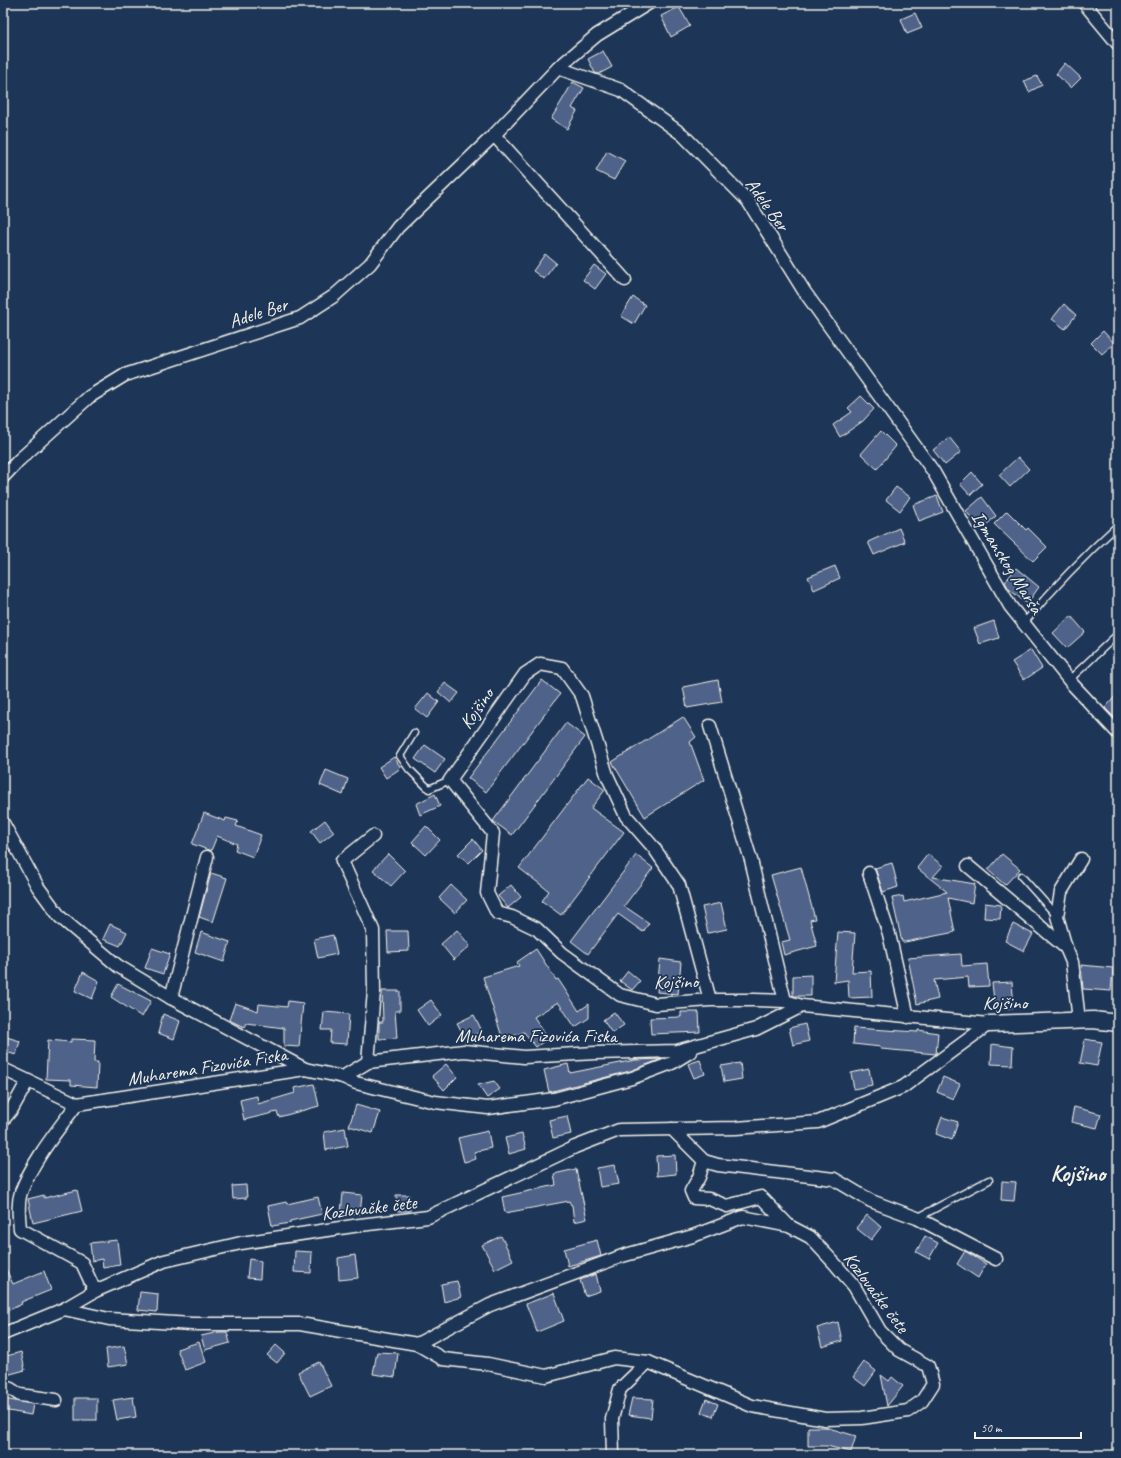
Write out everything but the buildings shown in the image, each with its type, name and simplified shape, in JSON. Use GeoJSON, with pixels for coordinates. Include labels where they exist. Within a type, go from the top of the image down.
{"type":"FeatureCollection","features":[{"type":"Feature","properties":{"kind":"street","name":"Adele Ber"},"geometry":{"type":"LineString","coordinates":[[3,477],[19,460],[89,397],[125,375],[300,318],[334,296],[370,264],[398,227],[494,135],[558,68],[598,35],[649,3]]}},
{"type":"Feature","properties":{"kind":"street"},"geometry":{"type":"LineString","coordinates":[[1084,3],[1118,44]]}},
{"type":"Feature","properties":{"kind":"street","name":"Adele Ber"},"geometry":{"type":"LineString","coordinates":[[558,68],[620,90],[684,135],[748,201],[804,291],[896,420]]}},
{"type":"Feature","properties":{"kind":"street"},"geometry":{"type":"LineString","coordinates":[[494,135],[625,280]]}},
{"type":"Feature","properties":{"kind":"street","name":"Igmanskog Marša"},"geometry":{"type":"LineString","coordinates":[[896,420],[933,471],[1010,606],[1069,680],[1118,733]]}},
{"type":"Feature","properties":{"kind":"street","name":"Kojšino"},"geometry":{"type":"LineString","coordinates":[[710,1000],[679,885],[654,848],[626,816],[607,775],[582,696],[562,668],[540,664],[524,674],[450,780],[493,833],[487,893],[497,913],[512,917],[537,929],[562,953],[620,995],[656,1004],[710,1000],[785,1001],[802,1006],[989,1024],[1079,1020],[1118,1022]]}},
{"type":"Feature","properties":{"kind":"street"},"geometry":{"type":"LineString","coordinates":[[710,726],[751,860],[785,1001]]}},
{"type":"Feature","properties":{"kind":"street"},"geometry":{"type":"LineString","coordinates":[[3,823],[38,887],[60,917],[118,966],[171,998],[305,1069]]}},
{"type":"Feature","properties":{"kind":"street"},"geometry":{"type":"LineString","coordinates":[[368,1062],[374,991],[373,930],[342,861],[373,836]]}},
{"type":"Feature","properties":{"kind":"street"},"geometry":{"type":"LineString","coordinates":[[171,998],[207,857]]}},
{"type":"Feature","properties":{"kind":"street"},"geometry":{"type":"LineString","coordinates":[[1079,1020],[1072,962],[1066,948],[1057,916],[1062,892],[1081,859]]}},
{"type":"Feature","properties":{"kind":"street"},"geometry":{"type":"LineString","coordinates":[[968,866],[1066,948]]}},
{"type":"Feature","properties":{"kind":"street"},"geometry":{"type":"LineString","coordinates":[[869,874],[889,934],[908,1017]]}},
{"type":"Feature","properties":{"kind":"street","name":"Muharema Fizovića Fiska"},"geometry":{"type":"LineString","coordinates":[[343,1077],[368,1062],[464,1051],[524,1057],[594,1053],[677,1051],[704,1045],[756,1029],[802,1006]]}},
{"type":"Feature","properties":{"kind":"street","name":"Kozlovačke čete"},"geometry":{"type":"LineString","coordinates":[[3,1334],[64,1309],[95,1291],[164,1261],[241,1243],[360,1225],[428,1217],[575,1147],[619,1130],[736,1128],[818,1122],[902,1087],[989,1024]]}},
{"type":"Feature","properties":{"kind":"street","name":"Muharema Fizovića Fiska"},"geometry":{"type":"LineString","coordinates":[[76,1104],[305,1069],[343,1077],[356,1083],[435,1102],[488,1108],[554,1099],[632,1078],[672,1063],[704,1045]]}},
{"type":"Feature","properties":{"kind":"street"},"geometry":{"type":"LineString","coordinates":[[3,1069],[27,1082],[76,1104],[40,1156],[21,1192],[19,1205],[20,1229],[82,1263],[95,1291]]}},
{"type":"Feature","properties":{"kind":"street"},"geometry":{"type":"LineString","coordinates":[[3,1120],[12,1109],[27,1082]]}},
{"type":"Feature","properties":{"kind":"street"},"geometry":{"type":"LineString","coordinates":[[672,1129],[704,1161],[718,1165],[834,1180],[871,1201],[917,1218],[996,1259]]}},
{"type":"Feature","properties":{"kind":"street","name":"Kozlovačke čete"},"geometry":{"type":"LineString","coordinates":[[704,1161],[699,1177],[691,1191],[694,1198],[709,1199],[726,1206],[761,1197],[789,1226]]}},
{"type":"Feature","properties":{"kind":"street","name":"Kozlovačke čete"},"geometry":{"type":"LineString","coordinates":[[64,1309],[110,1319],[192,1324],[300,1324],[417,1344],[443,1359],[488,1364],[546,1376],[614,1358],[648,1362],[752,1406],[825,1419],[889,1415],[908,1411],[922,1401],[933,1384],[928,1366],[899,1350],[880,1331],[854,1286],[810,1237],[789,1226],[743,1216],[694,1236],[622,1256],[490,1305],[417,1344]]}},
{"type":"Feature","properties":{"kind":"street"},"geometry":{"type":"LineString","coordinates":[[612,1455],[612,1419],[620,1389],[648,1362]]}},
{"type":"Feature","properties":{"kind":"street"},"geometry":{"type":"LineString","coordinates":[[3,1384],[20,1395],[56,1400]]}},
{"type":"Feature","properties":{"kind":"lane"},"geometry":{"type":"LineString","coordinates":[[1024,623],[1069,571],[1118,525]]}},
{"type":"Feature","properties":{"kind":"lane"},"geometry":{"type":"LineString","coordinates":[[1069,680],[1118,634]]}},
{"type":"Feature","properties":{"kind":"lane"},"geometry":{"type":"LineString","coordinates":[[414,733],[400,756],[408,769],[429,789],[450,780]]}},
{"type":"Feature","properties":{"kind":"lane"},"geometry":{"type":"LineString","coordinates":[[1022,876],[1057,916]]}},
{"type":"Feature","properties":{"kind":"lane"},"geometry":{"type":"LineString","coordinates":[[917,1218],[989,1180]]}},
{"type":"Feature","properties":{"kind":"district","name":"Kojšino"},"geometry":{"type":"Point","coordinates":[1078,1173]}}]}
